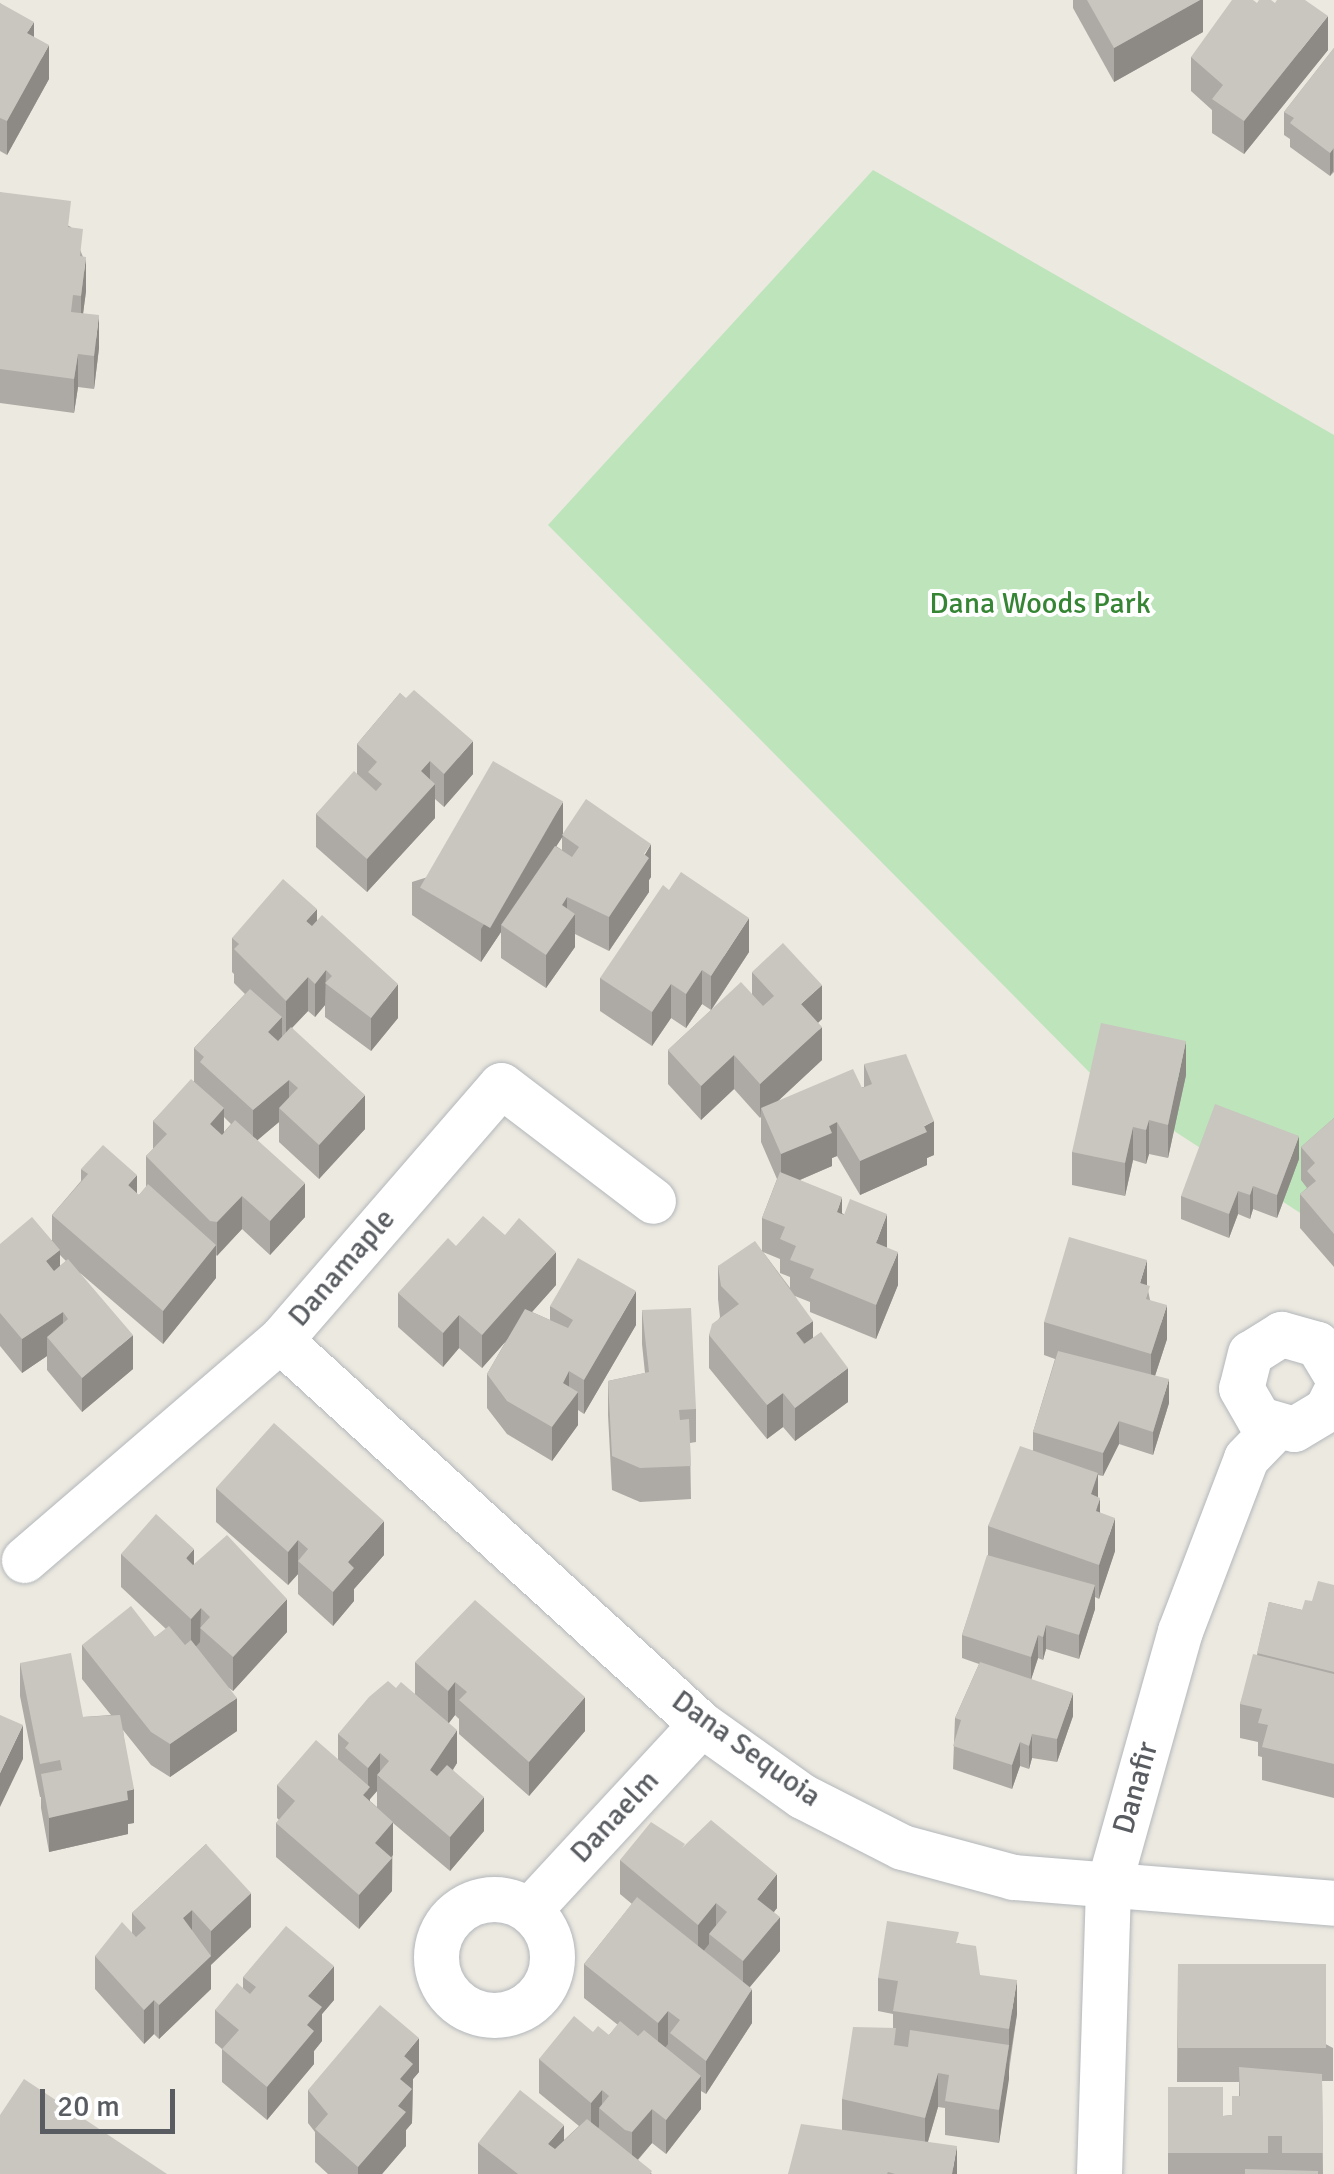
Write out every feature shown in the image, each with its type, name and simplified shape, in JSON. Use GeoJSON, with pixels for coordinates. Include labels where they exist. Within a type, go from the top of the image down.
{"type":"FeatureCollection","features":[{"type":"Feature","properties":{"kind":"street","name":"Danamaple"},"geometry":{"type":"LineString","coordinates":[[24,1560],[280,1340],[502,1085],[653,1201]]}},
{"type":"Feature","properties":{"kind":"street"},"geometry":{"type":"LineString","coordinates":[[1276,1428],[1246,1406],[1242,1370],[1250,1353],[1264,1340],[1300,1336],[1316,1344],[1334,1372]]}},
{"type":"Feature","properties":{"kind":"street","name":"Dana Sequoia"},"geometry":{"type":"LineString","coordinates":[[280,1340],[701,1724],[802,1796],[902,1846],[1013,1877],[1334,1903]]}},
{"type":"Feature","properties":{"kind":"street","name":"Danafir"},"geometry":{"type":"LineString","coordinates":[[1099,2174],[1108,1887],[1180,1630],[1246,1458],[1276,1428],[1312,1423],[1334,1394]]}},
{"type":"Feature","properties":{"kind":"street","name":"Danaelm"},"geometry":{"type":"LineString","coordinates":[[529,1910],[701,1724]]}},
{"type":"Feature","properties":{"kind":"green space","name":"Dana Woods Park"},"geometry":{"type":"Polygon","coordinates":[[[873,170],[1334,435],[1334,1235],[1099,1082],[548,525],[873,170]]]}},
{"type":"Feature","properties":{"kind":"building"},"geometry":{"type":"Polygon","coordinates":[[[1087,0],[1200,0],[1114,48],[1087,0]]]}},
{"type":"Feature","properties":{"kind":"building"},"geometry":{"type":"Polygon","coordinates":[[[1232,0],[1305,0],[1328,16],[1244,121],[1212,99],[1223,85],[1191,57],[1232,0]]]}},
{"type":"Feature","properties":{"kind":"building"},"geometry":{"type":"Polygon","coordinates":[[[0,3],[34,22],[27,33],[49,45],[7,121],[0,118],[0,3]]]}},
{"type":"Feature","properties":{"kind":"building"},"geometry":{"type":"Polygon","coordinates":[[[1334,48],[1334,148],[1330,153],[1290,123],[1294,118],[1284,112],[1334,48]]]}},
{"type":"Feature","properties":{"kind":"building"},"geometry":{"type":"Polygon","coordinates":[[[0,192],[71,201],[68,227],[83,229],[80,256],[86,257],[81,296],[73,295],[71,312],[99,315],[94,356],[78,354],[74,379],[0,369],[0,192]]]}},
{"type":"Feature","properties":{"kind":"building"},"geometry":{"type":"Polygon","coordinates":[[[414,690],[473,741],[444,774],[430,761],[421,771],[435,784],[367,859],[316,814],[354,771],[376,791],[382,784],[368,772],[377,762],[357,744],[400,693],[406,698],[414,690]]]}},
{"type":"Feature","properties":{"kind":"building"},"geometry":{"type":"Polygon","coordinates":[[[493,761],[563,802],[490,928],[420,887],[493,761]]]}},
{"type":"Feature","properties":{"kind":"building"},"geometry":{"type":"Polygon","coordinates":[[[586,799],[651,844],[644,854],[649,858],[609,917],[567,897],[562,905],[575,914],[546,955],[501,925],[555,846],[572,857],[579,847],[562,835],[586,799]]]}},
{"type":"Feature","properties":{"kind":"building"},"geometry":{"type":"Polygon","coordinates":[[[681,872],[749,918],[711,976],[702,970],[686,994],[671,984],[652,1012],[600,978],[663,885],[669,890],[681,872]]]}},
{"type":"Feature","properties":{"kind":"building"},"geometry":{"type":"Polygon","coordinates":[[[283,879],[317,909],[306,921],[312,926],[322,915],[398,984],[371,1018],[325,983],[332,976],[326,970],[315,984],[308,977],[286,1001],[234,949],[239,944],[232,938],[283,879]]]}},
{"type":"Feature","properties":{"kind":"building"},"geometry":{"type":"Polygon","coordinates":[[[783,943],[822,985],[801,1004],[822,1027],[760,1084],[734,1055],[701,1086],[668,1050],[741,982],[763,1006],[774,996],[752,972],[783,943]]]}},
{"type":"Feature","properties":{"kind":"building"},"geometry":{"type":"Polygon","coordinates":[[[250,989],[282,1017],[268,1032],[278,1041],[291,1027],[365,1095],[319,1145],[279,1108],[298,1088],[289,1080],[253,1110],[200,1062],[204,1057],[194,1048],[250,989]]]}},
{"type":"Feature","properties":{"kind":"building"},"geometry":{"type":"Polygon","coordinates":[[[1101,1023],[1186,1041],[1168,1125],[1149,1120],[1146,1130],[1133,1127],[1125,1163],[1072,1152],[1101,1023]]]}},
{"type":"Feature","properties":{"kind":"building"},"geometry":{"type":"Polygon","coordinates":[[[906,1054],[934,1121],[924,1126],[927,1132],[860,1161],[837,1122],[829,1126],[832,1133],[781,1154],[761,1108],[853,1069],[862,1088],[872,1084],[864,1064],[906,1054]]]}},
{"type":"Feature","properties":{"kind":"building"},"geometry":{"type":"Polygon","coordinates":[[[191,1079],[224,1108],[210,1124],[222,1135],[235,1120],[305,1183],[270,1221],[242,1196],[217,1222],[210,1221],[146,1156],[167,1134],[153,1121],[191,1079]]]}},
{"type":"Feature","properties":{"kind":"building"},"geometry":{"type":"Polygon","coordinates":[[[1215,1104],[1299,1136],[1277,1195],[1253,1186],[1250,1195],[1238,1191],[1229,1214],[1181,1196],[1215,1104]]]}},
{"type":"Feature","properties":{"kind":"building"},"geometry":{"type":"Polygon","coordinates":[[[1334,1118],[1334,1234],[1300,1194],[1316,1181],[1307,1171],[1315,1163],[1301,1147],[1334,1118]]]}},
{"type":"Feature","properties":{"kind":"building"},"geometry":{"type":"Polygon","coordinates":[[[103,1145],[137,1175],[128,1185],[139,1195],[148,1184],[216,1245],[163,1311],[52,1215],[88,1174],[81,1169],[103,1145]]]}},
{"type":"Feature","properties":{"kind":"building"},"geometry":{"type":"Polygon","coordinates":[[[780,1172],[842,1197],[837,1212],[844,1215],[850,1199],[887,1214],[876,1243],[898,1252],[876,1305],[810,1278],[814,1269],[790,1260],[796,1246],[780,1239],[785,1227],[762,1218],[780,1172]]]}},
{"type":"Feature","properties":{"kind":"building"},"geometry":{"type":"Polygon","coordinates":[[[483,1216],[505,1235],[519,1218],[556,1252],[482,1335],[459,1315],[443,1333],[398,1293],[448,1238],[456,1246],[483,1216]]]}},
{"type":"Feature","properties":{"kind":"building"},"geometry":{"type":"Polygon","coordinates":[[[32,1217],[60,1250],[46,1261],[54,1271],[68,1259],[133,1335],[82,1378],[47,1337],[68,1319],[63,1312],[22,1339],[0,1313],[0,1244],[32,1217]]]}},
{"type":"Feature","properties":{"kind":"building"},"geometry":{"type":"Polygon","coordinates":[[[1069,1237],[1147,1260],[1140,1283],[1150,1286],[1146,1299],[1167,1305],[1151,1354],[1044,1322],[1069,1237]]]}},
{"type":"Feature","properties":{"kind":"building"},"geometry":{"type":"Polygon","coordinates":[[[755,1241],[813,1321],[796,1333],[804,1344],[821,1332],[848,1368],[795,1408],[783,1393],[767,1405],[709,1335],[712,1324],[739,1304],[721,1286],[718,1266],[755,1241]]]}},
{"type":"Feature","properties":{"kind":"building"},"geometry":{"type":"Polygon","coordinates":[[[578,1258],[636,1291],[584,1380],[569,1371],[563,1383],[578,1392],[552,1427],[507,1401],[487,1374],[525,1309],[568,1328],[573,1320],[550,1306],[578,1258]]]}},
{"type":"Feature","properties":{"kind":"building"},"geometry":{"type":"Polygon","coordinates":[[[691,1308],[696,1409],[679,1410],[680,1420],[689,1419],[691,1466],[640,1468],[612,1456],[608,1381],[649,1372],[642,1310],[691,1308]]]}},
{"type":"Feature","properties":{"kind":"building"},"geometry":{"type":"Polygon","coordinates":[[[1058,1351],[1169,1379],[1153,1432],[1119,1421],[1103,1453],[1033,1432],[1058,1351]]]}},
{"type":"Feature","properties":{"kind":"building"},"geometry":{"type":"Polygon","coordinates":[[[274,1423],[384,1521],[348,1562],[354,1568],[333,1592],[298,1561],[308,1549],[298,1540],[288,1552],[216,1488],[274,1423]]]}},
{"type":"Feature","properties":{"kind":"building"},"geometry":{"type":"Polygon","coordinates":[[[1020,1446],[1098,1473],[1091,1494],[1100,1498],[1096,1511],[1115,1518],[1099,1565],[988,1526],[1020,1446]]]}},
{"type":"Feature","properties":{"kind":"building"},"geometry":{"type":"Polygon","coordinates":[[[156,1514],[194,1549],[186,1558],[193,1565],[227,1535],[287,1599],[233,1657],[200,1628],[210,1617],[201,1608],[191,1619],[121,1554],[156,1514]]]}},
{"type":"Feature","properties":{"kind":"building"},"geometry":{"type":"Polygon","coordinates":[[[987,1555],[1095,1585],[1079,1635],[1046,1625],[1031,1657],[962,1635],[987,1555]]]}},
{"type":"Feature","properties":{"kind":"building"},"geometry":{"type":"Polygon","coordinates":[[[1318,1581],[1334,1585],[1334,1672],[1257,1653],[1269,1602],[1302,1610],[1305,1600],[1312,1601],[1318,1581]]]}},
{"type":"Feature","properties":{"kind":"building"},"geometry":{"type":"Polygon","coordinates":[[[475,1600],[585,1697],[529,1762],[459,1700],[467,1692],[455,1682],[448,1691],[415,1662],[475,1600]]]}},
{"type":"Feature","properties":{"kind":"building"},"geometry":{"type":"Polygon","coordinates":[[[131,1606],[155,1637],[169,1626],[185,1645],[191,1640],[237,1698],[170,1744],[151,1732],[82,1645],[131,1606]]]}},
{"type":"Feature","properties":{"kind":"building"},"geometry":{"type":"Polygon","coordinates":[[[71,1653],[83,1717],[120,1715],[134,1789],[127,1791],[128,1800],[49,1818],[41,1774],[62,1770],[60,1760],[40,1764],[20,1663],[71,1653]]]}},
{"type":"Feature","properties":{"kind":"building"},"geometry":{"type":"Polygon","coordinates":[[[1253,1654],[1334,1674],[1334,1764],[1262,1747],[1268,1725],[1258,1723],[1262,1709],[1240,1704],[1253,1654]]]}},
{"type":"Feature","properties":{"kind":"building"},"geometry":{"type":"Polygon","coordinates":[[[980,1662],[1073,1693],[1057,1739],[1032,1734],[1029,1746],[1020,1742],[1012,1765],[953,1746],[961,1720],[955,1718],[980,1662]]]}},
{"type":"Feature","properties":{"kind":"building"},"geometry":{"type":"Polygon","coordinates":[[[388,1681],[396,1688],[401,1682],[457,1730],[430,1770],[437,1776],[447,1765],[484,1797],[450,1837],[377,1775],[389,1761],[380,1753],[368,1768],[345,1748],[349,1743],[338,1734],[388,1681]]]}},
{"type":"Feature","properties":{"kind":"building"},"geometry":{"type":"Polygon","coordinates":[[[0,1715],[23,1725],[0,1773],[0,1715]]]}},
{"type":"Feature","properties":{"kind":"building"},"geometry":{"type":"Polygon","coordinates":[[[316,1740],[370,1787],[363,1795],[393,1822],[375,1843],[392,1858],[359,1895],[276,1823],[295,1801],[277,1785],[316,1740]]]}},
{"type":"Feature","properties":{"kind":"building"},"geometry":{"type":"Polygon","coordinates":[[[711,1820],[777,1874],[757,1899],[780,1917],[743,1961],[709,1934],[727,1912],[716,1903],[698,1925],[620,1860],[651,1822],[685,1844],[682,1848],[711,1820]]]}},
{"type":"Feature","properties":{"kind":"building"},"geometry":{"type":"Polygon","coordinates":[[[206,1844],[251,1893],[211,1931],[192,1910],[183,1918],[211,1956],[159,2005],[154,2000],[144,2010],[95,1956],[122,1922],[136,1937],[146,1928],[132,1913],[206,1844]]]}},
{"type":"Feature","properties":{"kind":"building"},"geometry":{"type":"Polygon","coordinates":[[[637,1897],[752,1989],[706,2061],[670,2033],[680,2020],[668,2011],[658,2023],[584,1964],[637,1897]]]}},
{"type":"Feature","properties":{"kind":"building"},"geometry":{"type":"Polygon","coordinates":[[[887,1921],[959,1932],[956,1943],[976,1946],[980,1975],[1017,1980],[1009,2029],[893,2011],[898,1981],[878,1978],[887,1921]]]}},
{"type":"Feature","properties":{"kind":"building"},"geometry":{"type":"Polygon","coordinates":[[[286,1926],[334,1966],[308,1996],[322,2007],[307,2025],[314,2031],[267,2087],[222,2049],[239,2030],[215,2010],[237,1983],[250,1994],[256,1987],[243,1977],[286,1926]]]}},
{"type":"Feature","properties":{"kind":"building"},"geometry":{"type":"Polygon","coordinates":[[[1178,1964],[1326,1964],[1326,2048],[1178,2048],[1178,1964]]]}},
{"type":"Feature","properties":{"kind":"building"},"geometry":{"type":"Polygon","coordinates":[[[380,2005],[419,2038],[404,2056],[413,2064],[400,2079],[412,2089],[398,2106],[406,2112],[358,2167],[315,2129],[328,2114],[308,2090],[380,2005]]]}},
{"type":"Feature","properties":{"kind":"building"},"geometry":{"type":"Polygon","coordinates":[[[574,2016],[593,2032],[598,2026],[609,2035],[620,2021],[638,2036],[644,2030],[701,2076],[666,2120],[652,2109],[632,2132],[625,2130],[599,2108],[609,2096],[602,2090],[591,2103],[539,2059],[574,2016]]]}},
{"type":"Feature","properties":{"kind":"building"},"geometry":{"type":"Polygon","coordinates":[[[853,2027],[896,2028],[894,2045],[908,2047],[910,2030],[1009,2045],[999,2110],[945,2101],[949,2075],[938,2073],[925,2118],[842,2099],[853,2027]]]}},
{"type":"Feature","properties":{"kind":"building"},"geometry":{"type":"Polygon","coordinates":[[[1239,2067],[1322,2074],[1323,2153],[1282,2153],[1282,2136],[1268,2136],[1268,2153],[1168,2153],[1168,2087],[1223,2087],[1223,2116],[1232,2115],[1232,2096],[1240,2096],[1239,2067]]]}},
{"type":"Feature","properties":{"kind":"building"},"geometry":{"type":"Polygon","coordinates":[[[24,2079],[167,2174],[0,2174],[0,2115],[24,2079]]]}},
{"type":"Feature","properties":{"kind":"building"},"geometry":{"type":"Polygon","coordinates":[[[520,2090],[564,2125],[548,2144],[555,2149],[587,2119],[652,2171],[518,2174],[478,2143],[520,2090]]]}},
{"type":"Feature","properties":{"kind":"building"},"geometry":{"type":"Polygon","coordinates":[[[801,2124],[957,2146],[952,2174],[788,2174],[801,2124]]]}},
{"type":"Feature","properties":{"kind":"building"},"geometry":{"type":"Polygon","coordinates":[[[1245,2169],[1318,2171],[1318,2174],[1245,2174],[1245,2169]]]}}]}
